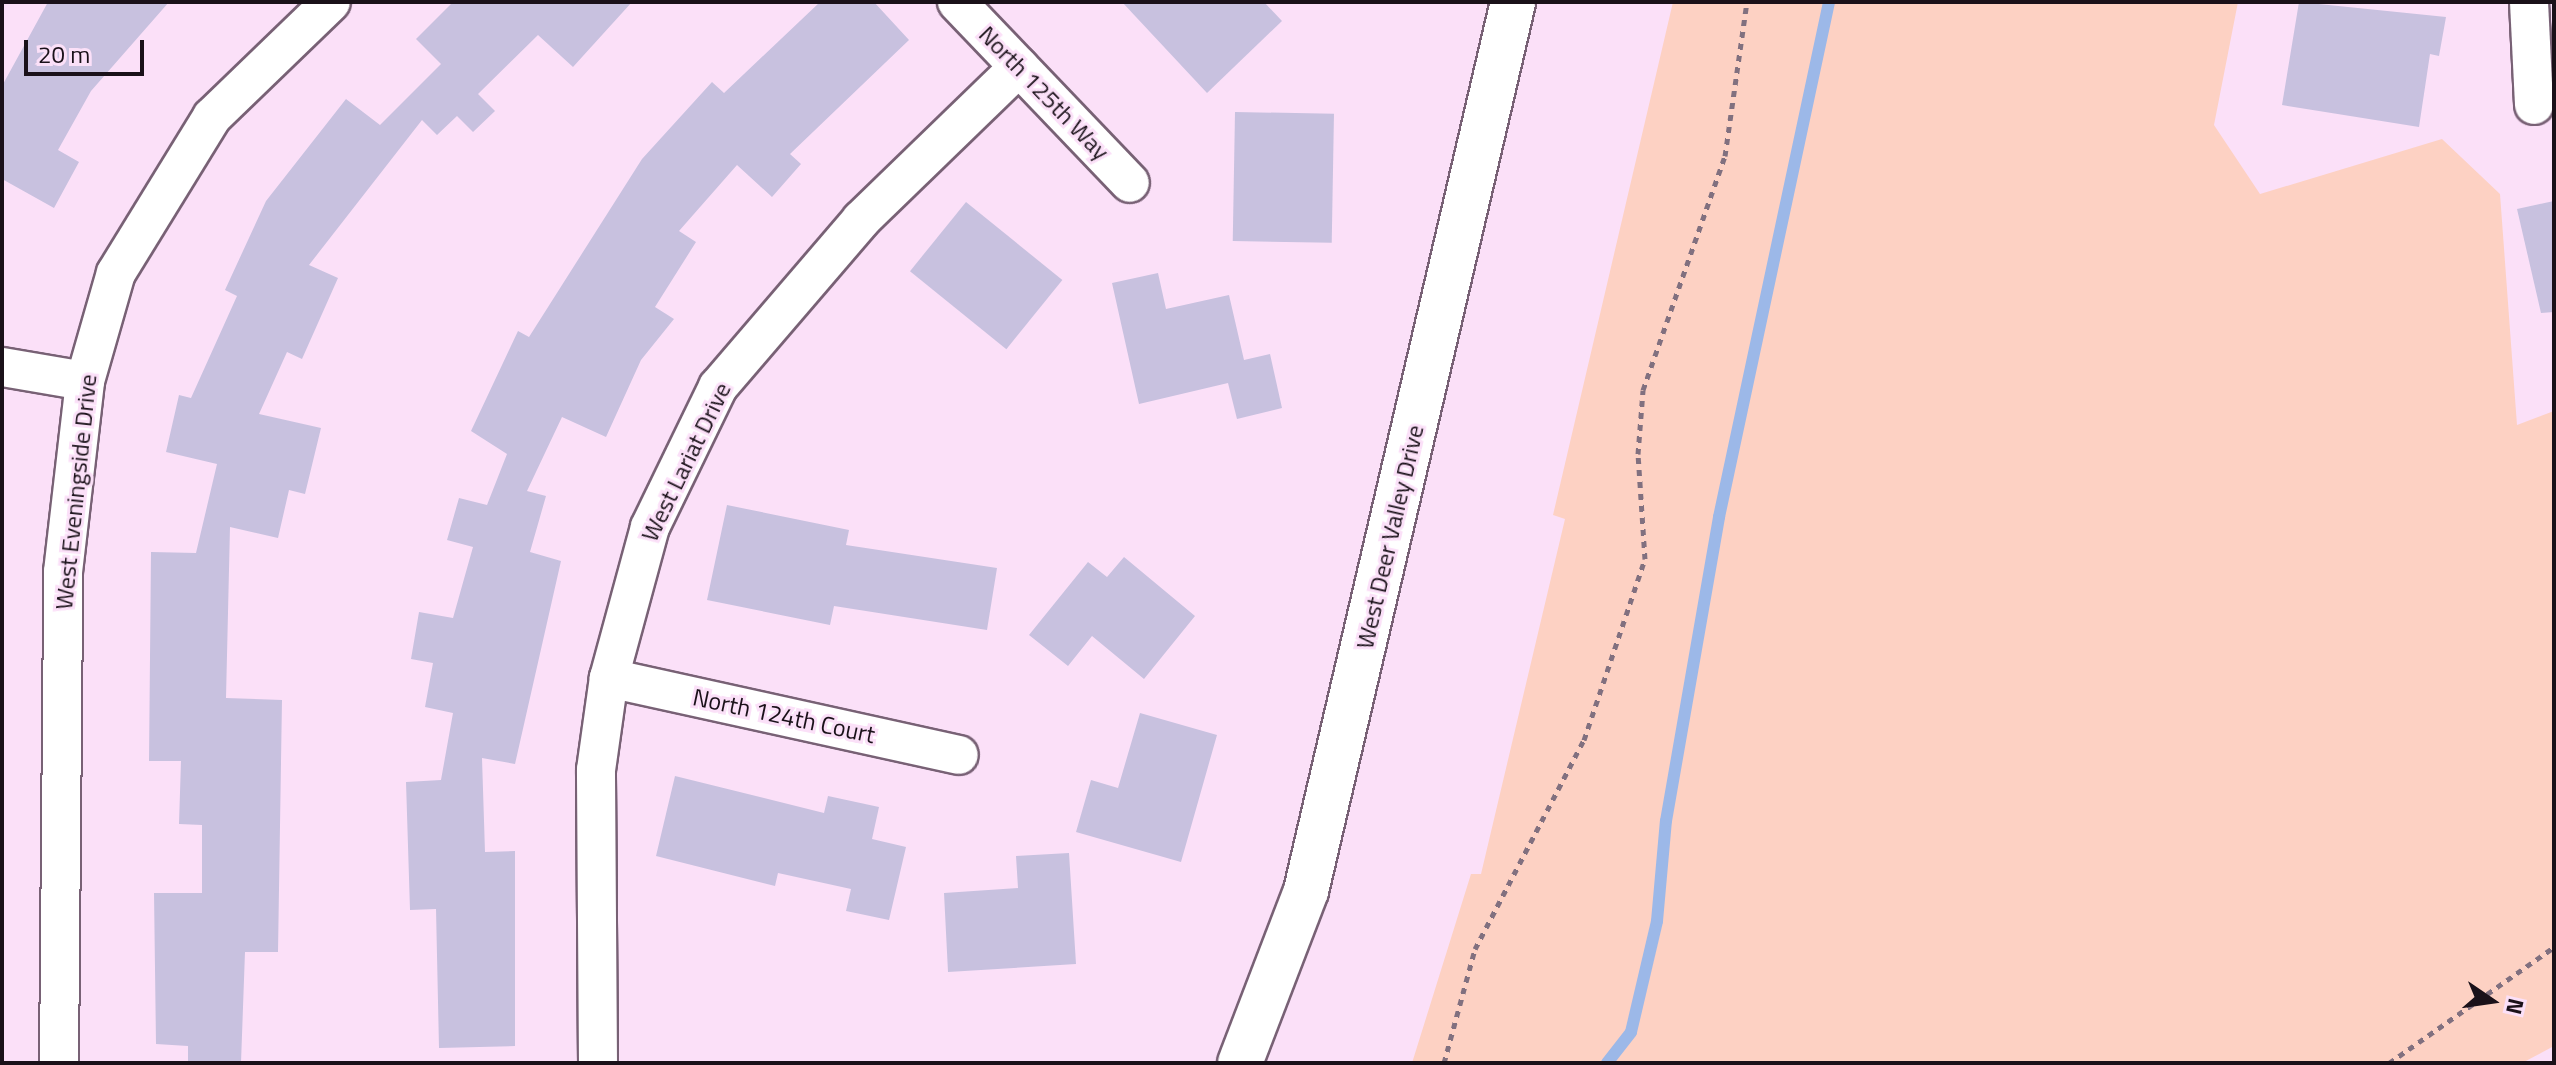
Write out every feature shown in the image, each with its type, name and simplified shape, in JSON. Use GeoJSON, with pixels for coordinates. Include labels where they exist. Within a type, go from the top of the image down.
{"type":"FeatureCollection","features":[{"type":"Feature","properties":{"kind":"street","name":"West Eveningside Drive"},"geometry":{"type":"LineString","coordinates":[[59,1063],[63,572],[85,381],[116,273],[212,117],[331,2]]}},
{"type":"Feature","properties":{"kind":"street","name":"North 125th Way"},"geometry":{"type":"LineString","coordinates":[[957,2],[1130,183]]}},
{"type":"Feature","properties":{"kind":"street","name":"West Deer Valley Drive"},"geometry":{"type":"LineString","coordinates":[[1240,1063],[1306,891],[1513,2]]}},
{"type":"Feature","properties":{"kind":"street"},"geometry":{"type":"LineString","coordinates":[[2529,2],[2534,105]]}},
{"type":"Feature","properties":{"kind":"street","name":"West Lariat Drive"},"geometry":{"type":"LineString","coordinates":[[598,1063],[596,770],[609,678],[650,527],[718,387],[861,220],[1019,67]]}},
{"type":"Feature","properties":{"kind":"street"},"geometry":{"type":"LineString","coordinates":[[2,367],[85,381]]}},
{"type":"Feature","properties":{"kind":"street","name":"North 124th Court"},"geometry":{"type":"LineString","coordinates":[[609,678],[959,755]]}},
{"type":"Feature","properties":{"kind":"path"},"geometry":{"type":"LineString","coordinates":[[1444,1063],[1475,949],[1584,740],[1645,559],[1638,454],[1643,390],[1725,156],[1747,2]]}},
{"type":"Feature","properties":{"kind":"path"},"geometry":{"type":"LineString","coordinates":[[2389,1063],[2554,947]]}},
{"type":"Feature","properties":{"kind":"shaded area"},"geometry":{"type":"Polygon","coordinates":[[[1673,2],[2238,2],[2214,125],[2260,194],[2442,139],[2500,194],[2517,425],[2554,411],[2554,1046],[2522,1063],[1412,1063],[1471,874],[1481,874],[1565,519],[1553,515],[1673,2]]]}},
{"type":"Feature","properties":{"kind":"building"},"geometry":{"type":"Polygon","coordinates":[[[48,2],[169,2],[91,91],[58,150],[79,162],[54,208],[2,179],[2,86],[48,2]]]}},
{"type":"Feature","properties":{"kind":"building"},"geometry":{"type":"Polygon","coordinates":[[[453,2],[632,2],[573,67],[538,35],[478,94],[495,111],[473,132],[457,116],[437,135],[422,120],[309,265],[338,278],[302,359],[287,352],[259,414],[321,428],[305,494],[289,490],[278,538],[230,527],[226,698],[282,700],[278,952],[245,952],[241,1063],[188,1063],[188,1046],[156,1044],[154,893],[202,893],[202,825],[179,824],[181,761],[149,761],[151,552],[196,553],[217,464],[166,452],[179,395],[191,398],[237,296],[225,290],[266,201],[346,99],[380,125],[441,64],[416,39],[453,2]]]}},
{"type":"Feature","properties":{"kind":"building"},"geometry":{"type":"Polygon","coordinates":[[[820,2],[874,2],[909,40],[790,154],[801,164],[772,197],[737,165],[679,231],[696,242],[655,307],[674,319],[641,360],[606,437],[562,417],[527,491],[546,496],[530,552],[561,561],[515,764],[482,758],[485,852],[515,851],[515,1046],[439,1048],[436,909],[410,910],[406,782],[441,780],[453,713],[425,707],[433,663],[411,659],[419,612],[453,618],[473,547],[447,540],[459,498],[487,505],[507,454],[471,431],[518,331],[529,337],[642,159],[712,82],[724,93],[820,2]]]}},
{"type":"Feature","properties":{"kind":"building"},"geometry":{"type":"Polygon","coordinates":[[[1122,2],[1264,2],[1282,21],[1207,93],[1122,2]]]}},
{"type":"Feature","properties":{"kind":"building"},"geometry":{"type":"Polygon","coordinates":[[[2299,2],[2446,17],[2439,56],[2430,54],[2419,127],[2282,105],[2299,2]]]}},
{"type":"Feature","properties":{"kind":"building"},"geometry":{"type":"Polygon","coordinates":[[[1235,112],[1334,114],[1332,243],[1233,241],[1235,112]]]}},
{"type":"Feature","properties":{"kind":"building"},"geometry":{"type":"Polygon","coordinates":[[[2554,201],[2554,312],[2541,313],[2517,209],[2554,201]]]}},
{"type":"Feature","properties":{"kind":"building"},"geometry":{"type":"Polygon","coordinates":[[[966,202],[1062,280],[1006,349],[910,271],[966,202]]]}},
{"type":"Feature","properties":{"kind":"building"},"geometry":{"type":"Polygon","coordinates":[[[1158,273],[1166,309],[1229,295],[1244,360],[1270,354],[1282,408],[1237,419],[1228,383],[1139,404],[1112,283],[1158,273]]]}},
{"type":"Feature","properties":{"kind":"building"},"geometry":{"type":"Polygon","coordinates":[[[727,505],[849,530],[846,545],[997,568],[987,630],[834,606],[830,625],[707,600],[727,505]]]}},
{"type":"Feature","properties":{"kind":"building"},"geometry":{"type":"Polygon","coordinates":[[[1124,557],[1195,616],[1144,679],[1092,636],[1068,666],[1029,635],[1088,562],[1107,577],[1124,557]]]}},
{"type":"Feature","properties":{"kind":"building"},"geometry":{"type":"Polygon","coordinates":[[[1140,713],[1217,735],[1181,862],[1076,832],[1091,780],[1118,788],[1140,713]]]}},
{"type":"Feature","properties":{"kind":"building"},"geometry":{"type":"Polygon","coordinates":[[[675,776],[824,813],[828,796],[879,807],[872,839],[906,847],[889,920],[846,911],[851,889],[778,873],[775,886],[656,856],[675,776]]]}},
{"type":"Feature","properties":{"kind":"building"},"geometry":{"type":"Polygon","coordinates":[[[1069,853],[1076,964],[948,972],[944,893],[1018,888],[1016,856],[1069,853]]]}},
{"type":"Feature","properties":{"kind":"waterway"},"geometry":{"type":"LineString","coordinates":[[1607,1063],[1631,1032],[1657,921],[1666,821],[1719,517],[1829,2]]}}]}
